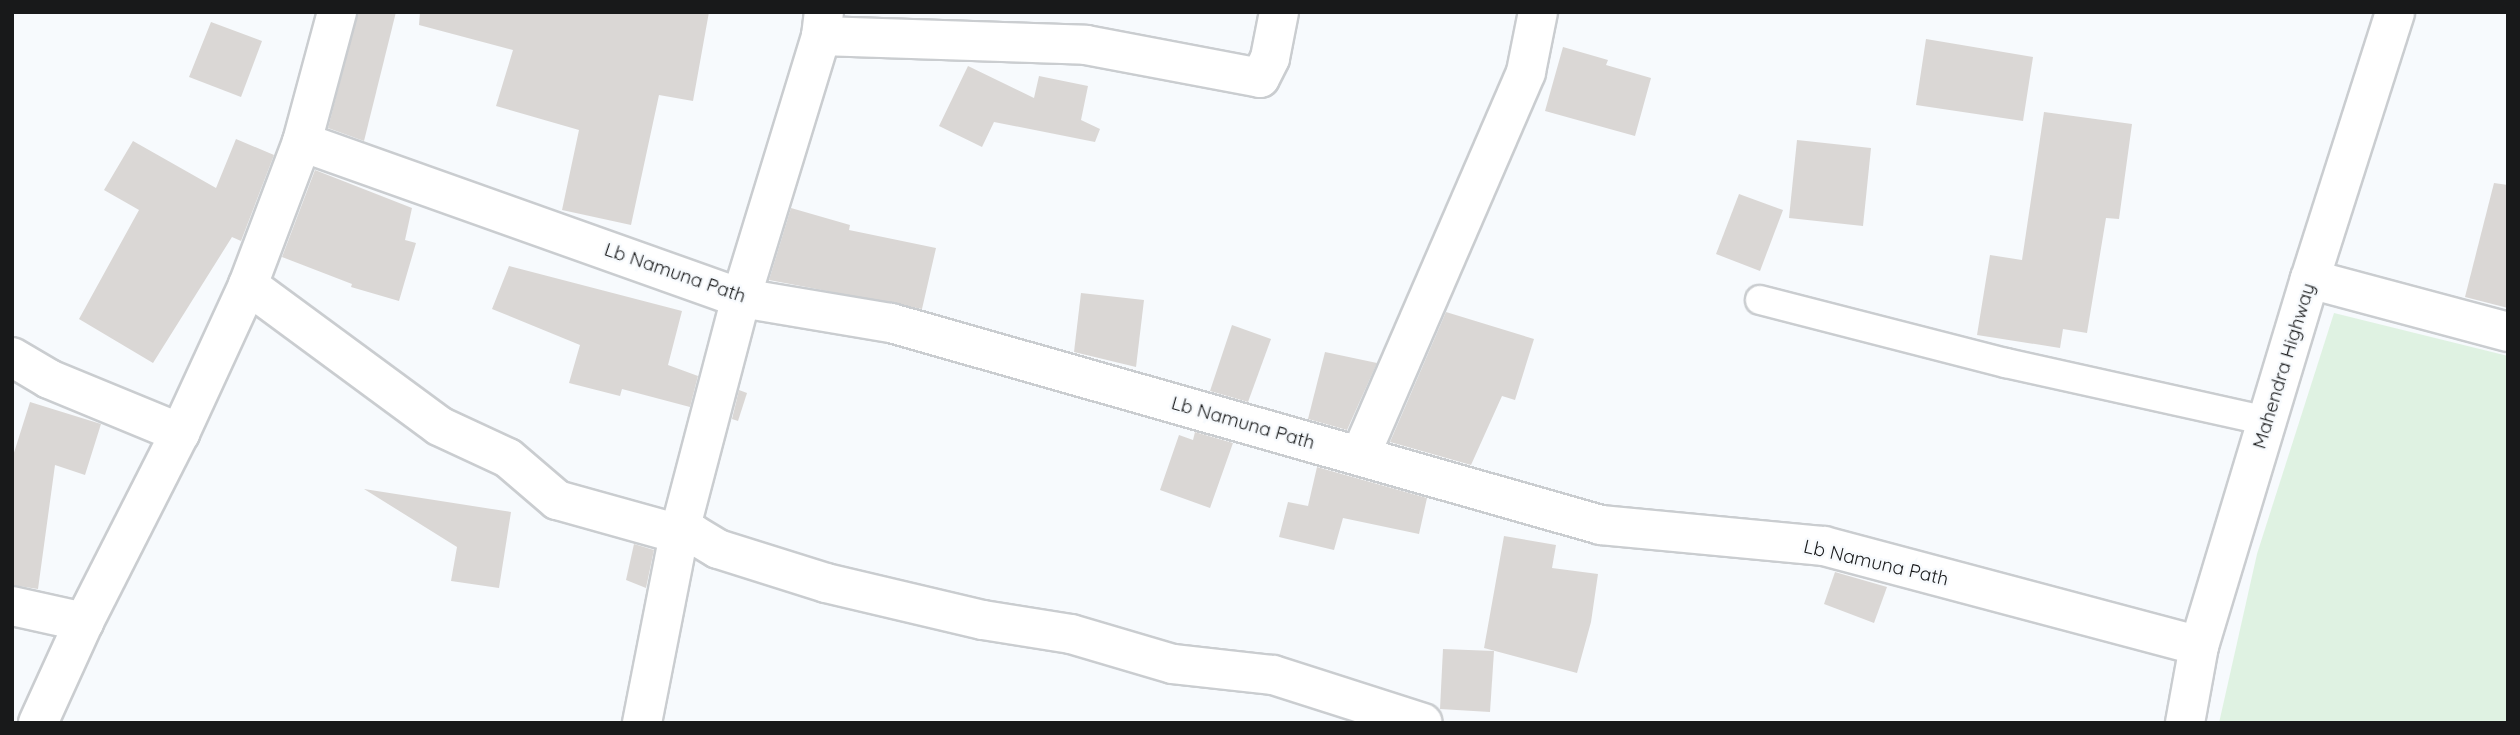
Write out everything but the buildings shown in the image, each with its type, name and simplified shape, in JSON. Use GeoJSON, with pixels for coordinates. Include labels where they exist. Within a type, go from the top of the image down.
{"type":"FeatureCollection","features":[{"type":"Feature","properties":{"kind":"main road"},"geometry":{"type":"LineString","coordinates":[[38,723],[84,622],[180,433],[248,285],[302,142],[337,12]]}},
{"type":"Feature","properties":{"kind":"main road"},"geometry":{"type":"LineString","coordinates":[[642,723],[679,534],[741,298],[822,24],[1086,45],[1260,78],[1270,58],[1279,12]]}},
{"type":"Feature","properties":{"kind":"main road"},"geometry":{"type":"LineString","coordinates":[[1360,456],[1526,72],[1538,12]]}},
{"type":"Feature","properties":{"kind":"main road","name":"Mahendra Highway"},"geometry":{"type":"LineString","coordinates":[[2185,723],[2199,646],[2310,279],[2395,12]]}},
{"type":"Feature","properties":{"kind":"main road","name":"Lb Namuna Path"},"geometry":{"type":"LineString","coordinates":[[302,142],[741,298],[891,323],[1601,525],[1824,546],[2199,646]]}},
{"type":"Feature","properties":{"kind":"main road"},"geometry":{"type":"LineString","coordinates":[[2310,279],[2508,332]]}},
{"type":"Feature","properties":{"kind":"main road"},"geometry":{"type":"LineString","coordinates":[[248,285],[439,426],[508,458],[557,500],[679,534],[693,534],[718,549],[826,583],[983,620],[1071,634],[1173,664],[1273,675],[1423,723]]}},
{"type":"Feature","properties":{"kind":"main road"},"geometry":{"type":"LineString","coordinates":[[12,358],[49,379],[180,433]]}},
{"type":"Feature","properties":{"kind":"main road"},"geometry":{"type":"LineString","coordinates":[[12,606],[84,622]]}},
{"type":"Feature","properties":{"kind":"lane"},"geometry":{"type":"LineString","coordinates":[[1760,300],[2006,363],[2267,421]]}},
{"type":"Feature","properties":{"kind":"green space"},"geometry":{"type":"Polygon","coordinates":[[[2334,313],[2508,356],[2508,723],[2219,723],[2257,554],[2334,313]]]}}]}
